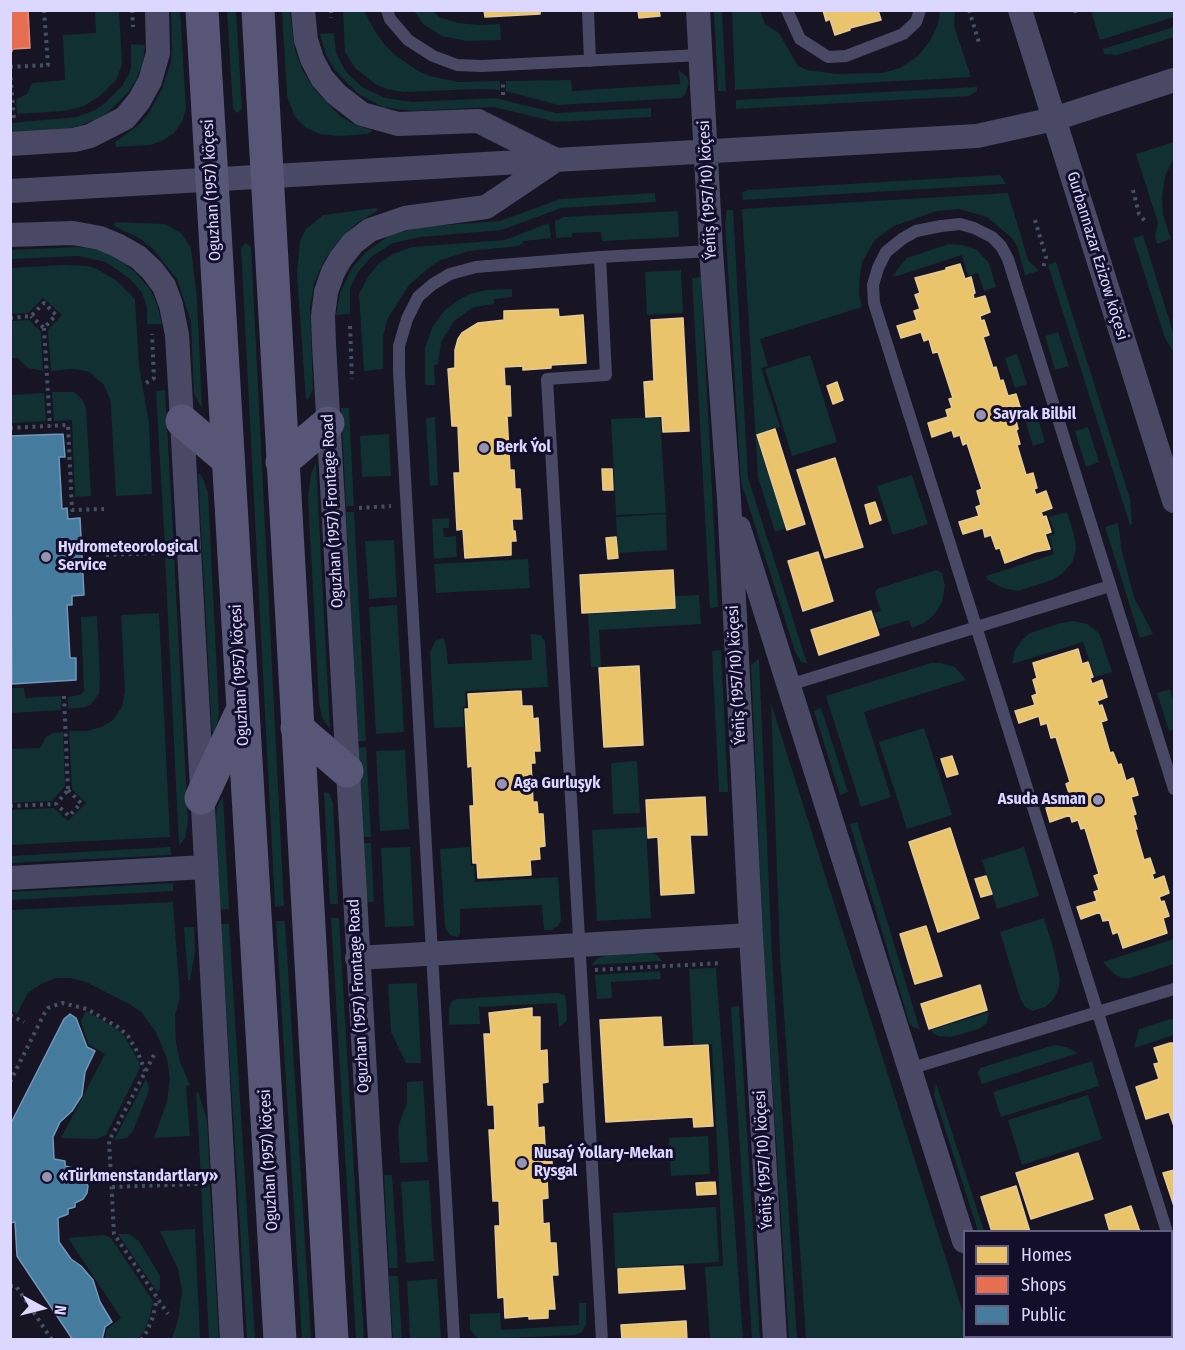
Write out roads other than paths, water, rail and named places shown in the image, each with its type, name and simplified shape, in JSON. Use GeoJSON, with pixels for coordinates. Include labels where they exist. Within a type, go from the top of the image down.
{"type":"FeatureCollection","features":[{"type":"Feature","properties":{"kind":"main road","name":"Oguzhan (1957) köçesi"},"geometry":{"type":"LineString","coordinates":[[202,10],[280,1340]]}},
{"type":"Feature","properties":{"kind":"main road"},"geometry":{"type":"LineString","coordinates":[[258,10],[332,1340]]}},
{"type":"Feature","properties":{"kind":"main road"},"geometry":{"type":"LineString","coordinates":[[182,421],[228,460]]}},
{"type":"Feature","properties":{"kind":"main road"},"geometry":{"type":"LineString","coordinates":[[282,462],[328,423]]}},
{"type":"Feature","properties":{"kind":"main road"},"geometry":{"type":"LineString","coordinates":[[201,798],[242,711]]}},
{"type":"Feature","properties":{"kind":"main road"},"geometry":{"type":"LineString","coordinates":[[297,728],[347,771]]}},
{"type":"Feature","properties":{"kind":"street"},"geometry":{"type":"LineString","coordinates":[[10,144],[74,140],[90,136],[125,118],[139,101],[150,81],[158,53],[157,10]]}},
{"type":"Feature","properties":{"kind":"street"},"geometry":{"type":"LineString","coordinates":[[303,10],[306,40],[312,59],[322,78],[336,94],[362,114],[398,124],[478,121],[556,160]]}},
{"type":"Feature","properties":{"kind":"street","name":"Ýeňiş (1957/10) köçesi"},"geometry":{"type":"LineString","coordinates":[[698,10],[711,251],[729,499],[751,935],[775,1340]]}},
{"type":"Feature","properties":{"kind":"street","name":"Gurbannazar Ezizow köçesi"},"geometry":{"type":"LineString","coordinates":[[1020,10],[1174,501]]}},
{"type":"Feature","properties":{"kind":"street"},"geometry":{"type":"LineString","coordinates":[[10,192],[976,136],[1054,119],[1174,80]]}},
{"type":"Feature","properties":{"kind":"street","name":"Oguzhan (1957) Frontage Road"},"geometry":{"type":"LineString","coordinates":[[380,1340],[323,326],[326,292],[340,258],[353,243],[370,230],[405,218],[486,207],[556,160]]}},
{"type":"Feature","properties":{"kind":"street"},"geometry":{"type":"LineString","coordinates":[[10,235],[73,233],[100,238],[138,257],[152,270],[164,286],[171,305],[177,335],[232,1340]]}},
{"type":"Feature","properties":{"kind":"street"},"geometry":{"type":"LineString","coordinates":[[729,499],[963,1238]]}},
{"type":"Feature","properties":{"kind":"street"},"geometry":{"type":"LineString","coordinates":[[10,878],[205,867]]}},
{"type":"Feature","properties":{"kind":"street"},"geometry":{"type":"LineString","coordinates":[[357,958],[751,935]]}},
{"type":"Feature","properties":{"kind":"lane"},"geometry":{"type":"LineString","coordinates":[[387,10],[390,19],[408,40],[433,56],[457,65],[482,66],[700,55]]}},
{"type":"Feature","properties":{"kind":"lane"},"geometry":{"type":"LineString","coordinates":[[588,10],[590,61]]}},
{"type":"Feature","properties":{"kind":"lane"},"geometry":{"type":"LineString","coordinates":[[787,10],[800,39],[828,57],[846,56],[903,34],[916,22],[920,10]]}},
{"type":"Feature","properties":{"kind":"lane"},"geometry":{"type":"LineString","coordinates":[[1166,1230],[874,303],[873,285],[886,252],[916,231],[960,224],[975,228],[992,237],[1001,246],[1008,259],[1174,789]]}},
{"type":"Feature","properties":{"kind":"lane"},"geometry":{"type":"LineString","coordinates":[[454,1340],[399,346],[407,319],[418,297],[433,284],[450,274],[476,267],[711,251]]}},
{"type":"Feature","properties":{"kind":"lane"},"geometry":{"type":"LineString","coordinates":[[600,257],[606,375],[547,378],[602,1340]]}},
{"type":"Feature","properties":{"kind":"lane"},"geometry":{"type":"LineString","coordinates":[[789,685],[1110,586]]}},
{"type":"Feature","properties":{"kind":"lane"},"geometry":{"type":"LineString","coordinates":[[909,1069],[1174,989]]}},
{"type":"Feature","properties":{"kind":"place","name":"Sayrak Bilbil"},"geometry":{"type":"Point","coordinates":[981,415]}},
{"type":"Feature","properties":{"kind":"place","name":"Berk Ýol"},"geometry":{"type":"Point","coordinates":[484,448]}},
{"type":"Feature","properties":{"kind":"place","name":"Hydrometeorological Service"},"geometry":{"type":"Point","coordinates":[46,557]}},
{"type":"Feature","properties":{"kind":"place","name":"Aga Gurluşyk"},"geometry":{"type":"Point","coordinates":[502,784]}},
{"type":"Feature","properties":{"kind":"place","name":"Asuda Asman"},"geometry":{"type":"Point","coordinates":[1098,800]}},
{"type":"Feature","properties":{"kind":"place","name":"Nusaý Ýollary-Mekan Rysgal"},"geometry":{"type":"Point","coordinates":[522,1163]}},
{"type":"Feature","properties":{"kind":"place","name":"«Türkmenstandartlary»"},"geometry":{"type":"Point","coordinates":[47,1177]}}]}
